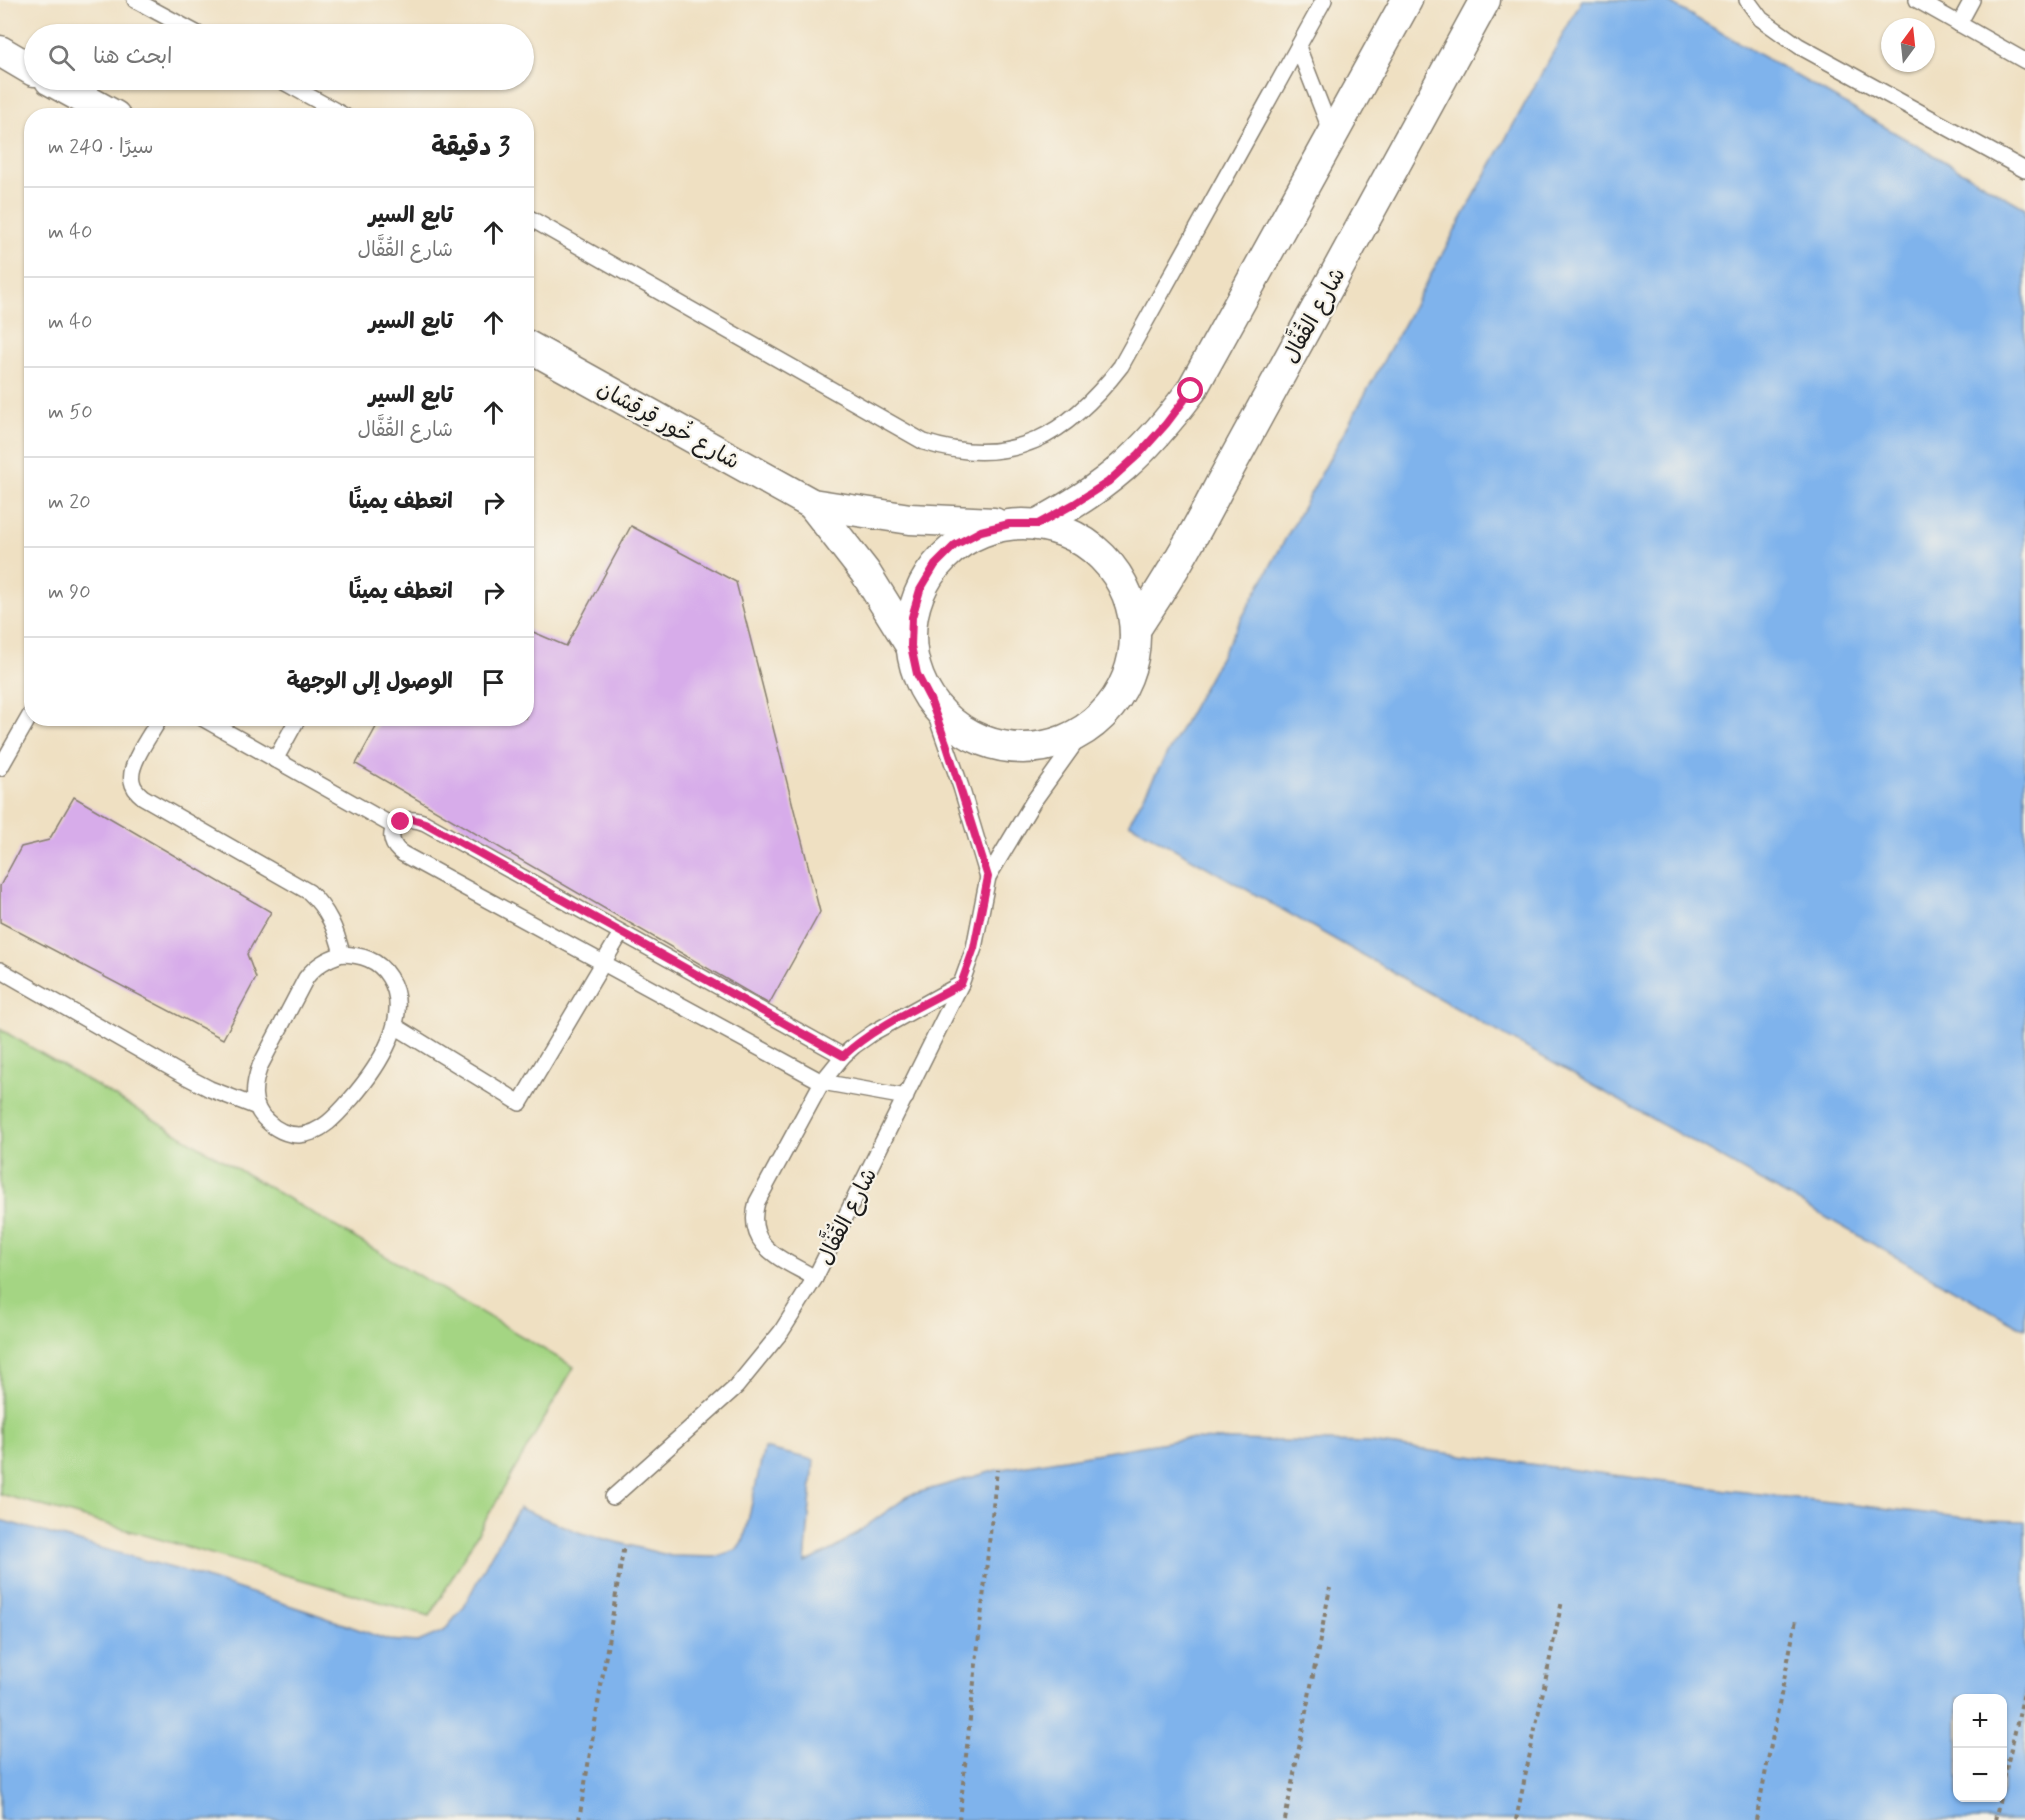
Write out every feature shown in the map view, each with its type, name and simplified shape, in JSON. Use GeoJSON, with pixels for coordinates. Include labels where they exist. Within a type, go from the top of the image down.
{"type":"FeatureCollection","features":[{"type":"Feature","properties":{"kind":"street"},"geometry":{"type":"LineString","coordinates":[[911,646],[912,617],[920,590],[935,565],[955,545],[981,531],[1023,524],[1074,504],[1108,482],[1139,454],[1166,424],[1191,391],[1407,0]]}},
{"type":"Feature","properties":{"kind":"street","name":"شارع القُفَّال"},"geometry":{"type":"LineString","coordinates":[[1136,628],[1167,583],[1194,535],[1485,0]]}},
{"type":"Feature","properties":{"kind":"street"},"geometry":{"type":"LineString","coordinates":[[0,51],[24,65]]}},
{"type":"Feature","properties":{"kind":"street"},"geometry":{"type":"LineString","coordinates":[[68,90],[101,108]]}},
{"type":"Feature","properties":{"kind":"street","name":"شارع خُور قِرقِشان"},"geometry":{"type":"LineString","coordinates":[[534,349],[812,504],[910,519],[1023,524],[1068,532],[1094,548],[1115,570],[1130,597],[1136,628],[1134,658],[1124,687],[1107,712],[1083,732],[1057,743],[1029,748],[1000,746],[973,737],[949,721],[930,699],[917,674],[911,646],[865,572],[812,504]]}},
{"type":"Feature","properties":{"kind":"lane"},"geometry":{"type":"LineString","coordinates":[[135,0],[179,24]]}},
{"type":"Feature","properties":{"kind":"lane"},"geometry":{"type":"LineString","coordinates":[[534,221],[924,442],[946,449],[969,452],[993,452],[1016,447],[1038,440],[1082,410],[1121,366],[1324,0]]}},
{"type":"Feature","properties":{"kind":"lane"},"geometry":{"type":"LineString","coordinates":[[1747,0],[1761,19],[1799,46],[2025,170]]}},
{"type":"Feature","properties":{"kind":"lane"},"geometry":{"type":"LineString","coordinates":[[1917,0],[2025,61]]}},
{"type":"Feature","properties":{"kind":"lane"},"geometry":{"type":"LineString","coordinates":[[1959,24],[1972,0]]}},
{"type":"Feature","properties":{"kind":"lane"},"geometry":{"type":"LineString","coordinates":[[1298,47],[1333,135]]}},
{"type":"Feature","properties":{"kind":"lane"},"geometry":{"type":"LineString","coordinates":[[298,90],[331,108]]}},
{"type":"Feature","properties":{"kind":"lane","name":"شارع القُفَّال"},"geometry":{"type":"LineString","coordinates":[[930,699],[962,787],[988,877]]}},
{"type":"Feature","properties":{"kind":"lane"},"geometry":{"type":"LineString","coordinates":[[0,768],[24,726]]}},
{"type":"Feature","properties":{"kind":"lane"},"geometry":{"type":"LineString","coordinates":[[155,726],[134,764],[132,782],[136,790],[143,797],[309,892],[319,901],[337,931],[342,954]]}},
{"type":"Feature","properties":{"kind":"lane"},"geometry":{"type":"LineString","coordinates":[[216,726],[394,827]]}},
{"type":"Feature","properties":{"kind":"lane"},"geometry":{"type":"LineString","coordinates":[[275,760],[294,726]]}},
{"type":"Feature","properties":{"kind":"lane","name":"شارع القُفَّال"},"geometry":{"type":"LineString","coordinates":[[613,1497],[736,1387],[780,1332],[815,1278],[961,984],[974,948],[988,877],[1033,802],[1083,732]]}},
{"type":"Feature","properties":{"kind":"lane"},"geometry":{"type":"LineString","coordinates":[[843,1056],[418,820],[409,818],[394,827],[392,834],[396,850],[822,1082],[906,1097]]}},
{"type":"Feature","properties":{"kind":"lane"},"geometry":{"type":"LineString","coordinates":[[394,1026],[520,1103],[621,933]]}},
{"type":"Feature","properties":{"kind":"lane"},"geometry":{"type":"LineString","coordinates":[[342,954],[358,955],[374,961],[386,971],[394,985],[398,1001],[394,1026],[376,1066],[364,1084],[333,1119],[316,1130],[301,1135],[275,1128],[264,1119],[257,1107],[254,1094],[255,1079],[306,978],[313,969],[327,959],[342,954]]}},
{"type":"Feature","properties":{"kind":"lane"},"geometry":{"type":"LineString","coordinates":[[0,970],[210,1089],[257,1107]]}},
{"type":"Feature","properties":{"kind":"lane"},"geometry":{"type":"LineString","coordinates":[[815,1278],[766,1249],[758,1239],[753,1214],[757,1202],[822,1082],[843,1056],[874,1032],[961,984]]}},
{"type":"Feature","properties":{"kind":"path"},"geometry":{"type":"LineString","coordinates":[[959,1820],[997,1470]]}},
{"type":"Feature","properties":{"kind":"path"},"geometry":{"type":"LineString","coordinates":[[579,1820],[624,1545]]}},
{"type":"Feature","properties":{"kind":"path"},"geometry":{"type":"LineString","coordinates":[[1285,1820],[1330,1588]]}},
{"type":"Feature","properties":{"kind":"path"},"geometry":{"type":"LineString","coordinates":[[1516,1820],[1562,1601]]}},
{"type":"Feature","properties":{"kind":"path"},"geometry":{"type":"LineString","coordinates":[[1756,1820],[1796,1620]]}},
{"type":"Feature","properties":{"kind":"path"},"geometry":{"type":"LineString","coordinates":[[2007,1766],[2025,1689]]}},
{"type":"Feature","properties":{"kind":"path"},"geometry":{"type":"LineString","coordinates":[[1995,1820],[1999,1802]]}},
{"type":"Feature","properties":{"kind":"green space"},"geometry":{"type":"Polygon","coordinates":[[[0,1029],[574,1367],[430,1616],[0,1494],[0,1029]]]}},
{"type":"Feature","properties":{"kind":"water"},"geometry":{"type":"Polygon","coordinates":[[[1582,0],[1665,0],[2025,208],[2025,1328],[1129,823],[1582,0]]]}},
{"type":"Feature","properties":{"kind":"water"},"geometry":{"type":"Polygon","coordinates":[[[1184,1439],[1371,1443],[1727,1490],[1985,1520],[2025,1521],[2025,1820],[0,1820],[0,1520],[190,1573],[388,1640],[418,1642],[444,1631],[463,1608],[519,1508],[581,1533],[671,1556],[715,1557],[736,1550],[744,1539],[764,1448],[814,1460],[805,1563],[834,1549],[910,1495],[997,1470],[1184,1439]]]}},
{"type":"Feature","properties":{"kind":"building"},"geometry":{"type":"Polygon","coordinates":[[[631,526],[736,582],[820,912],[769,1004],[356,764],[377,726],[534,726],[534,632],[566,646],[631,526]]]}},
{"type":"Feature","properties":{"kind":"building"},"geometry":{"type":"Polygon","coordinates":[[[74,797],[271,912],[247,954],[256,978],[223,1039],[0,922],[0,886],[21,847],[49,840],[74,797]]]}},
{"type":"Feature","properties":{"kind":"route"},"geometry":{"type":"LineString","coordinates":[[401,822],[409,818],[425,823],[843,1056],[874,1032],[961,984],[974,948],[988,877],[962,787],[930,699],[917,674],[911,646],[912,617],[920,590],[935,565],[955,545],[981,531],[1009,524],[1038,524],[1108,482],[1139,454],[1191,391]]}}]}
